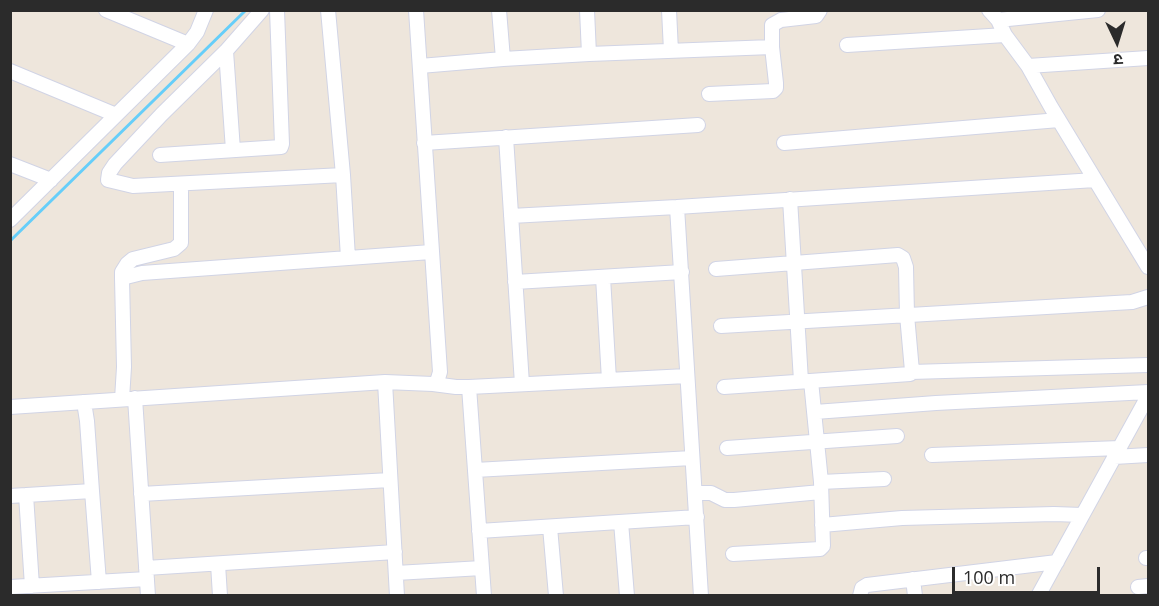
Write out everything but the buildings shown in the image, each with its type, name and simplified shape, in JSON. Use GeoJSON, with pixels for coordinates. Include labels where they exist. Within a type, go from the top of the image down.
{"type":"FeatureCollection","features":[{"type":"Feature","properties":{"kind":"street"},"geometry":{"type":"LineString","coordinates":[[106,10],[188,44]]}},
{"type":"Feature","properties":{"kind":"street"},"geometry":{"type":"LineString","coordinates":[[10,220],[188,44],[197,32],[206,10]]}},
{"type":"Feature","properties":{"kind":"street"},"geometry":{"type":"LineString","coordinates":[[262,10],[226,51],[115,164],[107,177],[108,180],[133,186],[343,175]]}},
{"type":"Feature","properties":{"kind":"street"},"geometry":{"type":"LineString","coordinates":[[160,155],[280,148],[282,146],[277,10]]}},
{"type":"Feature","properties":{"kind":"street"},"geometry":{"type":"LineString","coordinates":[[328,10],[348,258]]}},
{"type":"Feature","properties":{"kind":"street"},"geometry":{"type":"LineString","coordinates":[[416,10],[440,372],[439,379],[433,384]]}},
{"type":"Feature","properties":{"kind":"street"},"geometry":{"type":"LineString","coordinates":[[499,10],[503,59]]}},
{"type":"Feature","properties":{"kind":"street"},"geometry":{"type":"LineString","coordinates":[[587,10],[590,54]]}},
{"type":"Feature","properties":{"kind":"street"},"geometry":{"type":"LineString","coordinates":[[669,10],[671,51]]}},
{"type":"Feature","properties":{"kind":"street"},"geometry":{"type":"LineString","coordinates":[[710,94],[773,91],[776,88],[772,47],[772,28],[775,22],[816,16],[820,10]]}},
{"type":"Feature","properties":{"kind":"street"},"geometry":{"type":"LineString","coordinates":[[1098,10],[993,15],[1028,66],[1149,267]]}},
{"type":"Feature","properties":{"kind":"street"},"geometry":{"type":"LineString","coordinates":[[847,45],[1005,34]]}},
{"type":"Feature","properties":{"kind":"street"},"geometry":{"type":"LineString","coordinates":[[420,66],[590,54],[772,47]]}},
{"type":"Feature","properties":{"kind":"street"},"geometry":{"type":"LineString","coordinates":[[226,51],[233,150]]}},
{"type":"Feature","properties":{"kind":"street"},"geometry":{"type":"LineString","coordinates":[[1028,66],[1149,58]]}},
{"type":"Feature","properties":{"kind":"street"},"geometry":{"type":"LineString","coordinates":[[10,71],[116,115]]}},
{"type":"Feature","properties":{"kind":"street"},"geometry":{"type":"LineString","coordinates":[[784,142],[1059,120]]}},
{"type":"Feature","properties":{"kind":"street"},"geometry":{"type":"LineString","coordinates":[[424,143],[698,125]]}},
{"type":"Feature","properties":{"kind":"street"},"geometry":{"type":"LineString","coordinates":[[506,137],[522,384]]}},
{"type":"Feature","properties":{"kind":"street"},"geometry":{"type":"LineString","coordinates":[[10,164],[51,180]]}},
{"type":"Feature","properties":{"kind":"street"},"geometry":{"type":"LineString","coordinates":[[512,216],[1095,180]]}},
{"type":"Feature","properties":{"kind":"street"},"geometry":{"type":"LineString","coordinates":[[148,596],[141,495],[124,367],[122,272],[133,259],[174,249],[181,243],[181,184]]}},
{"type":"Feature","properties":{"kind":"street"},"geometry":{"type":"LineString","coordinates":[[734,554],[820,549],[823,546],[821,487],[814,412],[796,322],[790,199]]}},
{"type":"Feature","properties":{"kind":"street"},"geometry":{"type":"LineString","coordinates":[[677,207],[700,596]]}},
{"type":"Feature","properties":{"kind":"street"},"geometry":{"type":"LineString","coordinates":[[122,278],[142,273],[431,252]]}},
{"type":"Feature","properties":{"kind":"street"},"geometry":{"type":"LineString","coordinates":[[716,268],[898,255],[903,258],[906,267],[911,372]]}},
{"type":"Feature","properties":{"kind":"street"},"geometry":{"type":"LineString","coordinates":[[515,282],[682,272]]}},
{"type":"Feature","properties":{"kind":"street"},"geometry":{"type":"LineString","coordinates":[[603,277],[609,380]]}},
{"type":"Feature","properties":{"kind":"street"},"geometry":{"type":"LineString","coordinates":[[721,326],[1132,302],[1149,297]]}},
{"type":"Feature","properties":{"kind":"street"},"geometry":{"type":"LineString","coordinates":[[724,387],[907,375],[911,372],[1149,364]]}},
{"type":"Feature","properties":{"kind":"street"},"geometry":{"type":"LineString","coordinates":[[10,408],[385,382],[469,387],[687,376]]}},
{"type":"Feature","properties":{"kind":"street"},"geometry":{"type":"LineString","coordinates":[[385,382],[397,596]]}},
{"type":"Feature","properties":{"kind":"street"},"geometry":{"type":"LineString","coordinates":[[469,387],[484,596]]}},
{"type":"Feature","properties":{"kind":"street"},"geometry":{"type":"LineString","coordinates":[[814,412],[936,403],[1149,394]]}},
{"type":"Feature","properties":{"kind":"street"},"geometry":{"type":"LineString","coordinates":[[1038,596],[1149,394]]}},
{"type":"Feature","properties":{"kind":"street"},"geometry":{"type":"LineString","coordinates":[[84,402],[99,582]]}},
{"type":"Feature","properties":{"kind":"street"},"geometry":{"type":"LineString","coordinates":[[727,448],[897,436]]}},
{"type":"Feature","properties":{"kind":"street"},"geometry":{"type":"LineString","coordinates":[[932,455],[1117,453],[1149,455]]}},
{"type":"Feature","properties":{"kind":"street"},"geometry":{"type":"LineString","coordinates":[[475,470],[692,458]]}},
{"type":"Feature","properties":{"kind":"street"},"geometry":{"type":"LineString","coordinates":[[695,493],[711,493],[725,500],[734,500],[884,479]]}},
{"type":"Feature","properties":{"kind":"street"},"geometry":{"type":"LineString","coordinates":[[141,495],[390,480]]}},
{"type":"Feature","properties":{"kind":"street"},"geometry":{"type":"LineString","coordinates":[[10,496],[92,491]]}},
{"type":"Feature","properties":{"kind":"street"},"geometry":{"type":"LineString","coordinates":[[26,495],[32,586]]}},
{"type":"Feature","properties":{"kind":"street"},"geometry":{"type":"LineString","coordinates":[[822,525],[902,518],[1082,515]]}},
{"type":"Feature","properties":{"kind":"street"},"geometry":{"type":"LineString","coordinates":[[479,531],[697,517]]}},
{"type":"Feature","properties":{"kind":"street"},"geometry":{"type":"LineString","coordinates":[[621,522],[627,596]]}},
{"type":"Feature","properties":{"kind":"street"},"geometry":{"type":"LineString","coordinates":[[550,526],[556,596]]}},
{"type":"Feature","properties":{"kind":"street"},"geometry":{"type":"LineString","coordinates":[[10,587],[99,582],[218,564],[395,552]]}},
{"type":"Feature","properties":{"kind":"street"},"geometry":{"type":"LineString","coordinates":[[860,596],[862,588],[867,585],[1057,562]]}},
{"type":"Feature","properties":{"kind":"street"},"geometry":{"type":"LineString","coordinates":[[218,564],[220,596]]}},
{"type":"Feature","properties":{"kind":"street"},"geometry":{"type":"LineString","coordinates":[[396,573],[482,568]]}},
{"type":"Feature","properties":{"kind":"street"},"geometry":{"type":"LineString","coordinates":[[913,579],[915,596]]}},
{"type":"Feature","properties":{"kind":"waterway"},"geometry":{"type":"LineString","coordinates":[[10,241],[246,10]]}}]}
